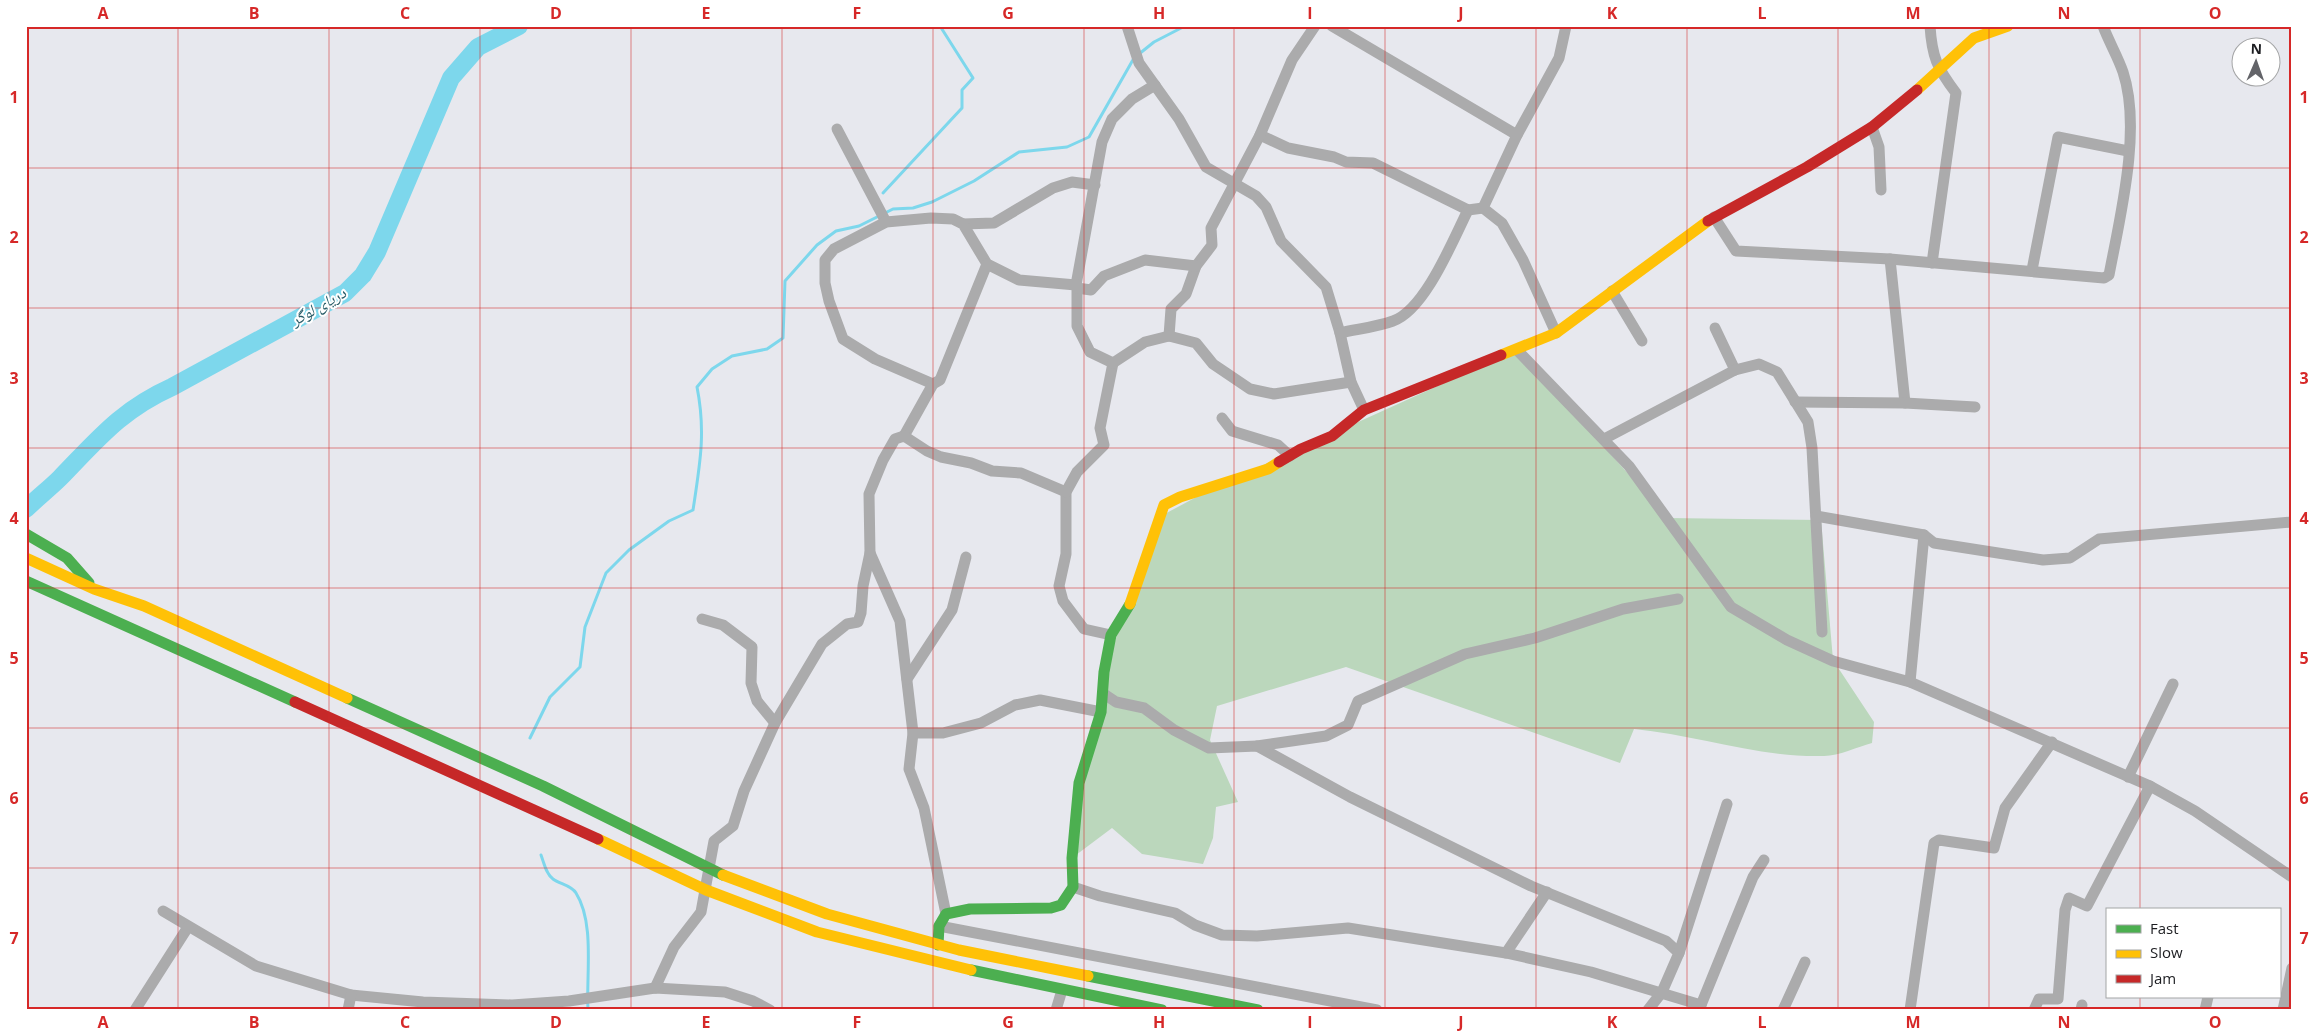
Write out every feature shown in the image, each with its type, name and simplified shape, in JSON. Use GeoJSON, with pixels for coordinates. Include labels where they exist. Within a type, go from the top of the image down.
{"type":"FeatureCollection","features":[{"type":"Feature","properties":{"kind":"main road"},"geometry":{"type":"LineString","coordinates":[[938,945],[939,926],[946,914],[970,909],[1051,908],[1061,905],[1073,887],[1072,858],[1079,783],[1101,712],[1104,694],[1104,672],[1111,635],[1130,604],[1164,505],[1180,497],[1268,469],[1301,449],[1332,436],[1348,426],[1364,410],[1556,334],[1714,217],[1807,167],[1872,127],[1901,105],[1938,69],[1974,38],[2008,26]]}},
{"type":"Feature","properties":{"kind":"main road"},"geometry":{"type":"LineString","coordinates":[[26,534],[67,558],[94,589]]}},
{"type":"Feature","properties":{"kind":"main road"},"geometry":{"type":"LineString","coordinates":[[26,558],[94,589],[144,606],[542,786],[709,870],[827,914],[938,945],[1258,1010]]}},
{"type":"Feature","properties":{"kind":"main road"},"geometry":{"type":"LineString","coordinates":[[26,581],[539,811],[706,890],[817,932],[952,966],[1162,1010]]}},
{"type":"Feature","properties":{"kind":"street"},"geometry":{"type":"LineString","coordinates":[[1127,26],[1137,58],[1179,119],[1206,167],[1256,196],[1266,207],[1281,241],[1326,287],[1340,333],[1351,382],[1364,410]]}},
{"type":"Feature","properties":{"kind":"street"},"geometry":{"type":"LineString","coordinates":[[1169,336],[1171,309],[1186,294],[1196,266],[1212,244],[1211,228],[1260,135],[1292,60],[1316,26]]}},
{"type":"Feature","properties":{"kind":"street"},"geometry":{"type":"LineString","coordinates":[[1332,26],[1517,135]]}},
{"type":"Feature","properties":{"kind":"street"},"geometry":{"type":"LineString","coordinates":[[1483,208],[1517,135],[1559,58],[1566,26]]}},
{"type":"Feature","properties":{"kind":"street"},"geometry":{"type":"LineString","coordinates":[[1930,26],[1932,46],[1938,69],[1956,93],[1932,264]]}},
{"type":"Feature","properties":{"kind":"street"},"geometry":{"type":"LineString","coordinates":[[1714,217],[1736,251],[1890,259],[1932,264],[2032,270],[2104,278],[2109,275],[2122,206],[2128,151],[2129,105],[2125,81],[2103,26]]}},
{"type":"Feature","properties":{"kind":"street"},"geometry":{"type":"LineString","coordinates":[[1113,363],[1090,352],[1076,326],[1077,287],[1102,142],[1112,119],[1132,99],[1155,85]]}},
{"type":"Feature","properties":{"kind":"street"},"geometry":{"type":"LineString","coordinates":[[1872,127],[1879,147],[1881,190]]}},
{"type":"Feature","properties":{"kind":"street"},"geometry":{"type":"LineString","coordinates":[[836,129],[883,217]]}},
{"type":"Feature","properties":{"kind":"street"},"geometry":{"type":"LineString","coordinates":[[1260,135],[1288,148],[1334,157],[1346,162],[1373,163],[1468,210],[1483,208],[1502,223],[1523,260],[1556,334]]}},
{"type":"Feature","properties":{"kind":"street"},"geometry":{"type":"LineString","coordinates":[[2032,270],[2055,140],[2058,137],[2128,151]]}},
{"type":"Feature","properties":{"kind":"street"},"geometry":{"type":"LineString","coordinates":[[933,384],[875,359],[843,339],[829,301],[825,283],[825,260],[834,249],[883,217],[953,219],[963,224],[994,223],[1053,188],[1072,182],[1095,185]]}},
{"type":"Feature","properties":{"kind":"street"},"geometry":{"type":"LineString","coordinates":[[1340,333],[1395,321],[1416,305],[1433,280],[1468,210]]}},
{"type":"Feature","properties":{"kind":"street"},"geometry":{"type":"LineString","coordinates":[[963,224],[988,264],[1019,280],[1091,290],[1104,276],[1145,260],[1196,266]]}},
{"type":"Feature","properties":{"kind":"street"},"geometry":{"type":"LineString","coordinates":[[1890,259],[1905,403]]}},
{"type":"Feature","properties":{"kind":"street"},"geometry":{"type":"LineString","coordinates":[[655,988],[674,947],[701,912],[714,841],[733,826],[744,791],[775,723],[822,644],[847,624],[858,622],[870,553],[869,494],[883,460],[895,439],[904,436],[933,384],[940,380],[988,264]]}},
{"type":"Feature","properties":{"kind":"street"},"geometry":{"type":"LineString","coordinates":[[1612,291],[1642,341]]}},
{"type":"Feature","properties":{"kind":"street"},"geometry":{"type":"LineString","coordinates":[[1715,328],[1735,370]]}},
{"type":"Feature","properties":{"kind":"street"},"geometry":{"type":"LineString","coordinates":[[1111,635],[1084,629],[1063,601],[1059,586],[1066,554],[1066,492],[1077,472],[1104,446],[1100,428],[1113,363],[1145,342],[1169,336],[1196,343],[1212,364],[1250,388],[1274,394],[1351,382]]}},
{"type":"Feature","properties":{"kind":"street"},"geometry":{"type":"LineString","coordinates":[[1517,350],[1629,466],[1665,512],[1731,607],[1786,640],[1833,660],[1910,682],[2150,786],[2196,812],[2292,877]]}},
{"type":"Feature","properties":{"kind":"street"},"geometry":{"type":"LineString","coordinates":[[1604,439],[1735,370],[1759,364],[1777,372],[1808,422],[1816,516],[1822,632]]}},
{"type":"Feature","properties":{"kind":"street"},"geometry":{"type":"LineString","coordinates":[[1795,402],[1905,403],[1975,407]]}},
{"type":"Feature","properties":{"kind":"street"},"geometry":{"type":"LineString","coordinates":[[1222,418],[1232,431],[1278,445],[1290,456]]}},
{"type":"Feature","properties":{"kind":"street"},"geometry":{"type":"LineString","coordinates":[[904,436],[927,452],[970,463],[992,471],[1020,473],[1066,492]]}},
{"type":"Feature","properties":{"kind":"street"},"geometry":{"type":"LineString","coordinates":[[1816,516],[1924,535],[1934,543],[2043,560],[2070,558],[2099,538],[2292,522]]}},
{"type":"Feature","properties":{"kind":"street"},"geometry":{"type":"LineString","coordinates":[[1910,682],[1924,535]]}},
{"type":"Feature","properties":{"kind":"street"},"geometry":{"type":"LineString","coordinates":[[870,553],[900,621],[913,732],[909,769],[924,808],[946,914]]}},
{"type":"Feature","properties":{"kind":"street"},"geometry":{"type":"LineString","coordinates":[[907,679],[952,610],[966,558]]}},
{"type":"Feature","properties":{"kind":"street"},"geometry":{"type":"LineString","coordinates":[[1104,694],[1116,702],[1144,708],[1174,730],[1209,748],[1256,746],[1326,736],[1348,725],[1358,701],[1465,654],[1535,638],[1623,609],[1678,599]]}},
{"type":"Feature","properties":{"kind":"street"},"geometry":{"type":"LineString","coordinates":[[702,619],[723,625],[752,647],[751,683],[757,701],[775,723]]}},
{"type":"Feature","properties":{"kind":"street"},"geometry":{"type":"LineString","coordinates":[[2128,777],[2173,684]]}},
{"type":"Feature","properties":{"kind":"street"},"geometry":{"type":"LineString","coordinates":[[913,732],[943,732],[981,723],[1015,705],[1040,700],[1101,712]]}},
{"type":"Feature","properties":{"kind":"street"},"geometry":{"type":"LineString","coordinates":[[1910,1010],[1934,843],[1939,840],[1994,848],[2005,808],[2052,742]]}},
{"type":"Feature","properties":{"kind":"street"},"geometry":{"type":"LineString","coordinates":[[1256,746],[1350,797],[1547,892],[1666,941],[1679,953]]}},
{"type":"Feature","properties":{"kind":"street"},"geometry":{"type":"LineString","coordinates":[[2034,1010],[2039,999],[2058,999],[2065,910],[2069,898],[2087,906],[2150,786]]}},
{"type":"Feature","properties":{"kind":"street"},"geometry":{"type":"LineString","coordinates":[[1648,1010],[1662,992],[1679,953],[1727,804]]}},
{"type":"Feature","properties":{"kind":"street"},"geometry":{"type":"LineString","coordinates":[[1073,887],[1100,896],[1175,913],[1195,926],[1222,935],[1257,936],[1348,928],[1506,953],[1591,972],[1662,992],[1700,1008],[1753,877],[1764,860]]}},
{"type":"Feature","properties":{"kind":"street"},"geometry":{"type":"LineString","coordinates":[[1506,953],[1547,892]]}},
{"type":"Feature","properties":{"kind":"street"},"geometry":{"type":"LineString","coordinates":[[163,911],[188,928],[256,966],[351,994],[448,1003],[512,1004],[570,1001],[655,988],[725,992],[753,1001],[769,1010]]}},
{"type":"Feature","properties":{"kind":"street"},"geometry":{"type":"LineString","coordinates":[[939,926],[1377,1010]]}},
{"type":"Feature","properties":{"kind":"street"},"geometry":{"type":"LineString","coordinates":[[135,1010],[188,928]]}},
{"type":"Feature","properties":{"kind":"street"},"geometry":{"type":"LineString","coordinates":[[1783,1010],[1805,962]]}},
{"type":"Feature","properties":{"kind":"street"},"geometry":{"type":"LineString","coordinates":[[2283,1010],[2292,968]]}},
{"type":"Feature","properties":{"kind":"street"},"geometry":{"type":"LineString","coordinates":[[1056,1010],[1062,990]]}},
{"type":"Feature","properties":{"kind":"street"},"geometry":{"type":"LineString","coordinates":[[348,1010],[351,994]]}},
{"type":"Feature","properties":{"kind":"green space"},"geometry":{"type":"Polygon","coordinates":[[[1517,350],[1668,518],[1821,520],[1833,660],[1874,722],[1872,743],[1830,756],[1800,756],[1752,750],[1634,729],[1620,763],[1346,667],[1217,706],[1210,740],[1238,802],[1216,807],[1213,838],[1203,864],[1142,854],[1112,828],[1072,858],[1104,672],[1159,517],[1219,485],[1517,350]]]}},
{"type":"Feature","properties":{"kind":"waterway","name":"دریای لوگر"},"geometry":{"type":"LineString","coordinates":[[26,509],[60,478],[111,426],[138,405],[345,293],[363,275],[377,252],[451,78],[478,47],[519,26]]}},
{"type":"Feature","properties":{"kind":"waterway"},"geometry":{"type":"LineString","coordinates":[[883,193],[962,108],[962,90],[973,78],[940,26]]}},
{"type":"Feature","properties":{"kind":"waterway"},"geometry":{"type":"LineString","coordinates":[[1139,54],[1154,42],[1185,26]]}},
{"type":"Feature","properties":{"kind":"waterway"},"geometry":{"type":"LineString","coordinates":[[530,738],[550,697],[580,667],[585,627],[606,573],[629,550],[669,521],[693,510],[702,434],[697,387],[712,369],[732,356],[767,349],[783,338],[785,281],[817,245],[836,231],[859,226],[893,209],[913,208],[932,202],[974,181],[1019,152],[1067,147],[1089,137],[1134,58]]}},
{"type":"Feature","properties":{"kind":"waterway"},"geometry":{"type":"LineString","coordinates":[[541,855],[551,877],[574,890],[582,905],[588,934],[588,1010]]}},
{"type":"Feature","properties":{"kind":"traffic: fast"},"geometry":{"type":"LineString","coordinates":[[26,534],[67,558],[89,583]]}},
{"type":"Feature","properties":{"kind":"traffic: fast"},"geometry":{"type":"LineString","coordinates":[[26,581],[295,702]]}},
{"type":"Feature","properties":{"kind":"traffic: fast"},"geometry":{"type":"LineString","coordinates":[[938,945],[939,926],[946,914],[970,909],[1051,908],[1061,905],[1073,887],[1072,858],[1079,783],[1101,712],[1104,672],[1111,635],[1130,604]]}},
{"type":"Feature","properties":{"kind":"traffic: fast"},"geometry":{"type":"LineString","coordinates":[[347,698],[543,786],[723,875]]}},
{"type":"Feature","properties":{"kind":"traffic: fast"},"geometry":{"type":"LineString","coordinates":[[971,970],[1162,1010]]}},
{"type":"Feature","properties":{"kind":"traffic: fast"},"geometry":{"type":"LineString","coordinates":[[1088,976],[1258,1010]]}},
{"type":"Feature","properties":{"kind":"traffic: slow"},"geometry":{"type":"LineString","coordinates":[[1917,90],[1974,38],[2008,26]]}},
{"type":"Feature","properties":{"kind":"traffic: slow"},"geometry":{"type":"LineString","coordinates":[[1501,355],[1556,333],[1708,221]]}},
{"type":"Feature","properties":{"kind":"traffic: slow"},"geometry":{"type":"LineString","coordinates":[[1130,604],[1164,505],[1180,497],[1268,469],[1279,462]]}},
{"type":"Feature","properties":{"kind":"traffic: slow"},"geometry":{"type":"LineString","coordinates":[[26,558],[94,589],[144,606],[347,698]]}},
{"type":"Feature","properties":{"kind":"traffic: slow"},"geometry":{"type":"LineString","coordinates":[[598,839],[706,890],[817,932],[971,970]]}},
{"type":"Feature","properties":{"kind":"traffic: slow"},"geometry":{"type":"LineString","coordinates":[[723,875],[827,914],[959,950],[1088,976]]}},
{"type":"Feature","properties":{"kind":"traffic: jam"},"geometry":{"type":"LineString","coordinates":[[1708,221],[1807,167],[1872,127],[1917,90]]}},
{"type":"Feature","properties":{"kind":"traffic: jam"},"geometry":{"type":"LineString","coordinates":[[1279,462],[1301,449],[1332,436],[1364,410],[1501,355]]}},
{"type":"Feature","properties":{"kind":"traffic: jam"},"geometry":{"type":"LineString","coordinates":[[295,702],[598,839]]}}]}
